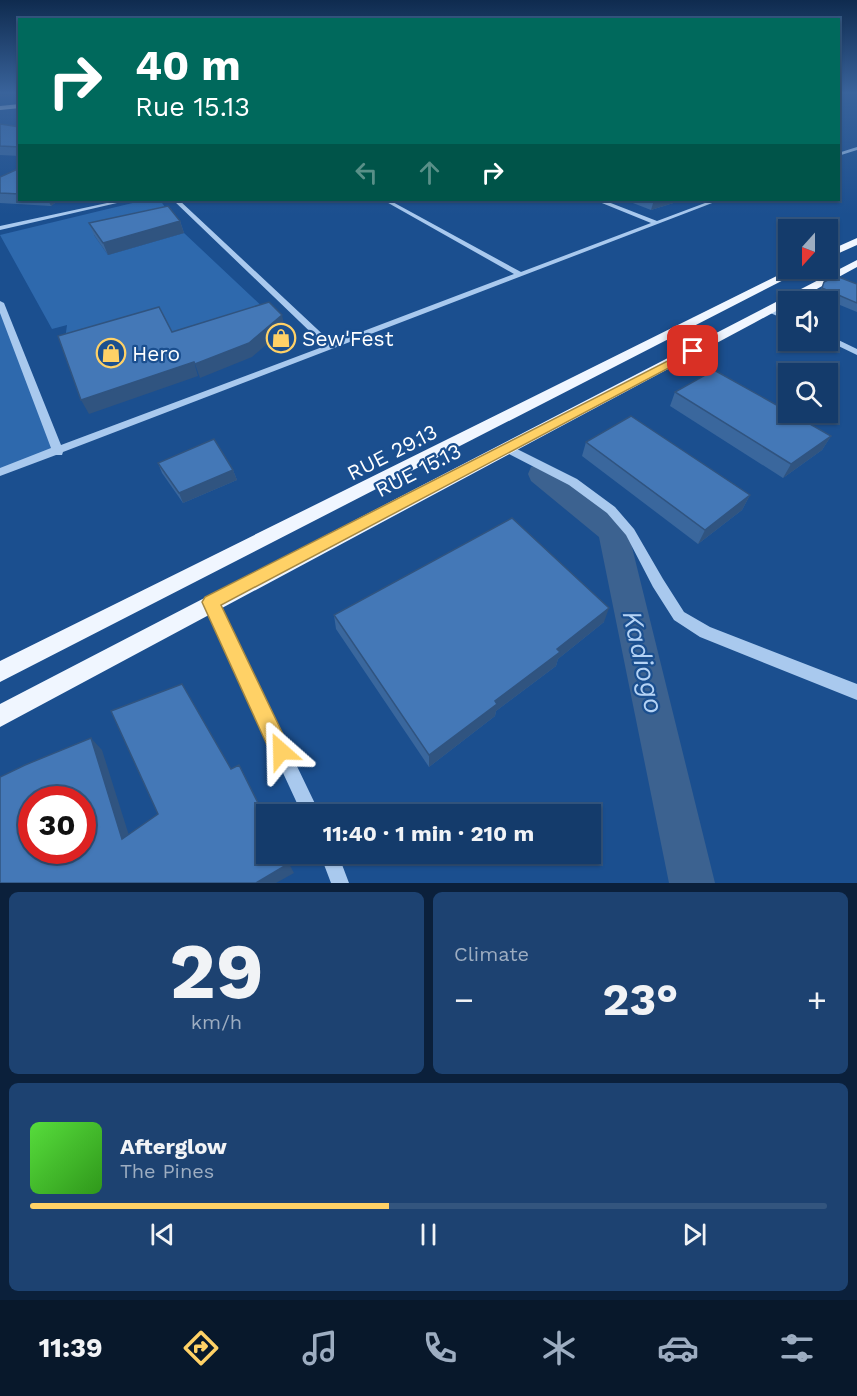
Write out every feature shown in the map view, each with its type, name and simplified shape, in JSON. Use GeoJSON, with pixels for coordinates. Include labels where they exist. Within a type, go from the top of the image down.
{"type":"FeatureCollection","features":[{"type":"Feature","properties":{"kind":"main road"},"geometry":{"type":"LineString","coordinates":[[838,250],[857,241]]}},
{"type":"Feature","properties":{"kind":"main road","name":"RUE 15.13"},"geometry":{"type":"LineString","coordinates":[[0,717],[211,602],[508,449],[857,263]]}},
{"type":"Feature","properties":{"kind":"main road","name":"RUE 29.13"},"geometry":{"type":"LineString","coordinates":[[0,672],[780,279]]}},
{"type":"Feature","properties":{"kind":"street"},"geometry":{"type":"LineString","coordinates":[[840,154],[857,148]]}},
{"type":"Feature","properties":{"kind":"street"},"geometry":{"type":"LineString","coordinates":[[840,154],[849,156]]}},
{"type":"Feature","properties":{"kind":"street"},"geometry":{"type":"LineString","coordinates":[[0,228],[122,201]]}},
{"type":"Feature","properties":{"kind":"street"},"geometry":{"type":"LineString","coordinates":[[178,201],[329,345]]}},
{"type":"Feature","properties":{"kind":"street"},"geometry":{"type":"LineString","coordinates":[[388,201],[519,274]]}},
{"type":"Feature","properties":{"kind":"street"},"geometry":{"type":"LineString","coordinates":[[602,201],[655,222]]}},
{"type":"Feature","properties":{"kind":"street"},"geometry":{"type":"LineString","coordinates":[[0,472],[58,452],[329,345],[714,201]]}},
{"type":"Feature","properties":{"kind":"street"},"geometry":{"type":"LineString","coordinates":[[0,303],[58,452]]}},
{"type":"Feature","properties":{"kind":"street"},"geometry":{"type":"LineString","coordinates":[[771,310],[778,314]]}},
{"type":"Feature","properties":{"kind":"street"},"geometry":{"type":"LineString","coordinates":[[838,343],[857,352]]}},
{"type":"Feature","properties":{"kind":"street"},"geometry":{"type":"LineString","coordinates":[[508,449],[573,482],[611,510],[630,531],[679,616],[705,632],[857,692]]}},
{"type":"Feature","properties":{"kind":"street"},"geometry":{"type":"LineString","coordinates":[[211,602],[306,804]]}},
{"type":"Feature","properties":{"kind":"street"},"geometry":{"type":"LineString","coordinates":[[334,864],[340,883]]}},
{"type":"Feature","properties":{"kind":"shaded area"},"geometry":{"type":"Polygon","coordinates":[[[141,201],[161,201],[172,217],[94,235],[108,255],[184,233],[268,312],[178,346],[64,347],[67,325],[52,329],[0,235],[141,201]]]}},
{"type":"Feature","properties":{"kind":"shaded area"},"geometry":{"type":"Polygon","coordinates":[[[0,305],[57,449],[0,469],[0,305]]]}},
{"type":"Feature","properties":{"kind":"building"},"geometry":{"type":"Polygon","coordinates":[[[0,133],[18,133],[18,147],[0,146],[0,133]]]}},
{"type":"Feature","properties":{"kind":"building"},"geometry":{"type":"Polygon","coordinates":[[[18,169],[18,194],[0,193],[0,177],[18,169]]]}},
{"type":"Feature","properties":{"kind":"building"},"geometry":{"type":"Polygon","coordinates":[[[168,206],[180,221],[103,243],[89,223],[168,206]]]}},
{"type":"Feature","properties":{"kind":"building"},"geometry":{"type":"Polygon","coordinates":[[[838,277],[857,284],[857,303],[838,295],[838,291],[822,288],[824,282],[838,279],[838,277]]]}},
{"type":"Feature","properties":{"kind":"building"},"geometry":{"type":"Polygon","coordinates":[[[269,302],[282,315],[249,343],[195,364],[194,362],[81,400],[58,336],[159,307],[172,332],[269,302]]]}},
{"type":"Feature","properties":{"kind":"building"},"geometry":{"type":"Polygon","coordinates":[[[714,370],[778,406],[778,423],[808,423],[831,436],[791,464],[675,392],[714,370]]]}},
{"type":"Feature","properties":{"kind":"building"},"geometry":{"type":"Polygon","coordinates":[[[631,416],[750,495],[705,530],[586,442],[631,416]]]}},
{"type":"Feature","properties":{"kind":"building"},"geometry":{"type":"Polygon","coordinates":[[[214,439],[233,470],[179,493],[158,463],[214,439]]]}},
{"type":"Feature","properties":{"kind":"building"},"geometry":{"type":"Polygon","coordinates":[[[512,518],[609,608],[557,649],[560,652],[495,701],[497,704],[429,755],[334,615],[512,518]]]}},
{"type":"Feature","properties":{"kind":"building"},"geometry":{"type":"Polygon","coordinates":[[[182,684],[231,769],[239,765],[258,804],[256,804],[256,864],[288,864],[256,883],[0,883],[0,777],[25,765],[91,738],[122,839],[158,814],[111,711],[182,684]]]}},
{"type":"Feature","properties":{"kind":"waterway","name":"Kadiogo"},"geometry":{"type":"LineString","coordinates":[[541,474],[613,531],[692,883]]}},
{"type":"Feature","properties":{"kind":"place","name":"Sew'Fest"},"geometry":{"type":"Point","coordinates":[281,338]}},
{"type":"Feature","properties":{"kind":"place","name":"Hero"},"geometry":{"type":"Point","coordinates":[111,353]}},
{"type":"Feature","properties":{"kind":"route"},"geometry":{"type":"LineString","coordinates":[[281,751],[211,602],[693,351]]}}]}
